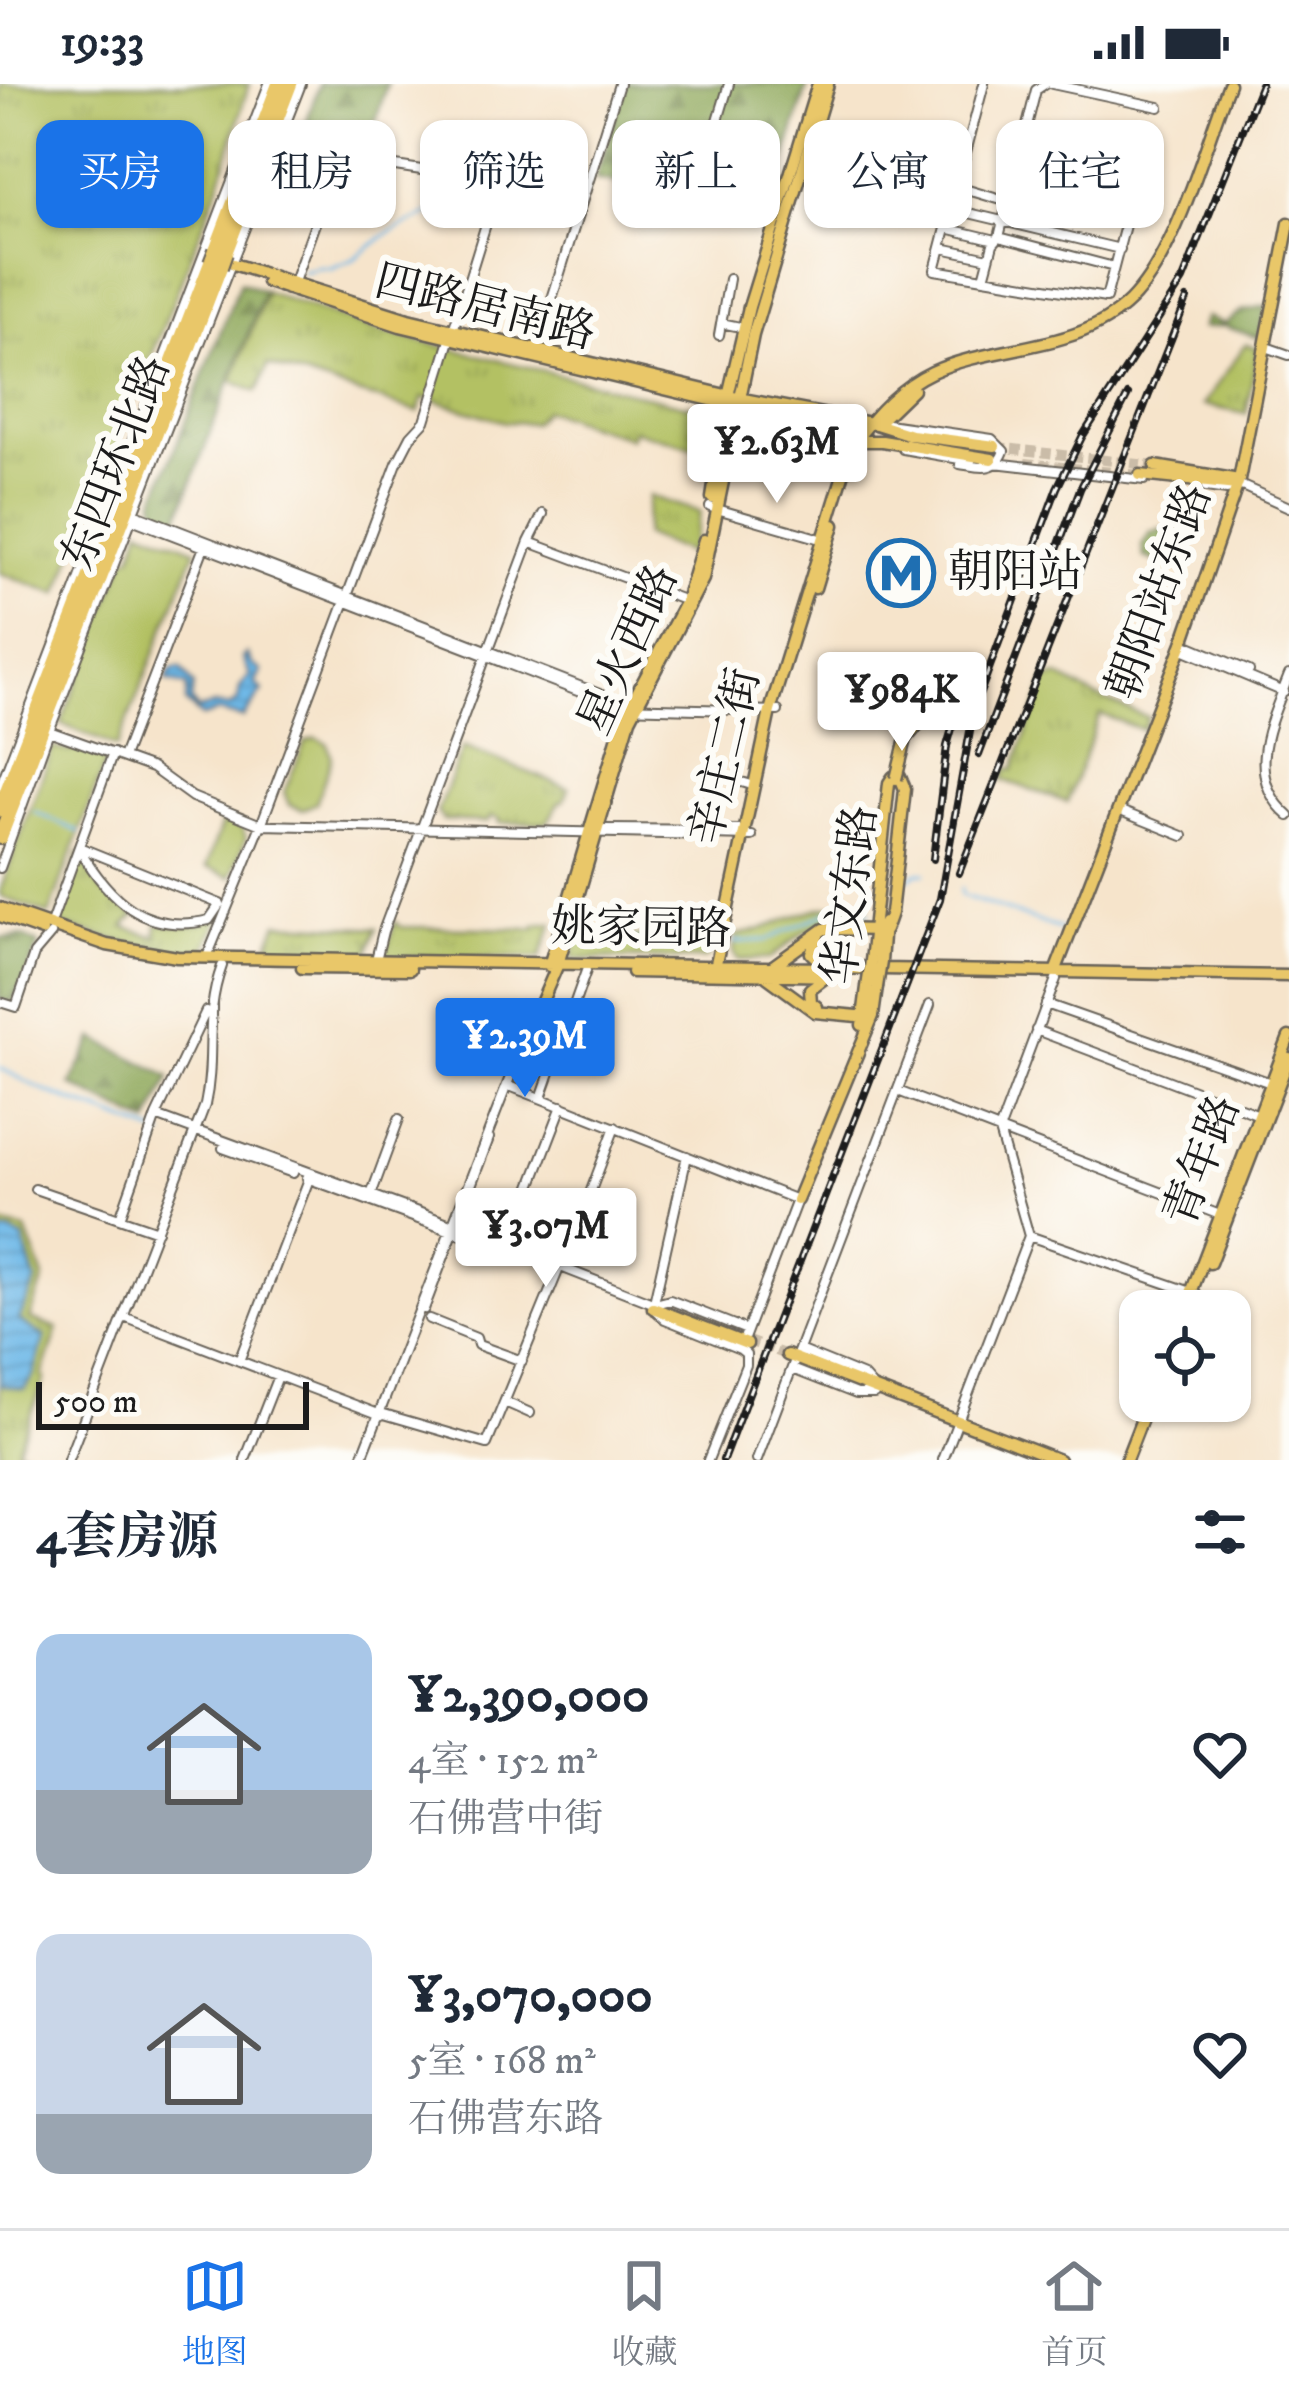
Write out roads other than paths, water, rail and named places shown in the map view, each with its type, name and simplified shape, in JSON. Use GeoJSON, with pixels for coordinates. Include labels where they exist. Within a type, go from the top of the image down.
{"type":"FeatureCollection","features":[{"type":"Feature","properties":{"kind":"highway","name":"东四环北路"},"geometry":{"type":"LineString","coordinates":[[0,809],[154,440],[279,84]]}},
{"type":"Feature","properties":{"kind":"highway","name":"东四环北路"},"geometry":{"type":"LineString","coordinates":[[2,846],[128,477],[293,92]]}},
{"type":"Feature","properties":{"kind":"highway"},"geometry":{"type":"LineString","coordinates":[[151,476],[154,440]]}},
{"type":"Feature","properties":{"kind":"highway"},"geometry":{"type":"LineString","coordinates":[[99,527],[128,477]]}},
{"type":"Feature","properties":{"kind":"highway"},"geometry":{"type":"LineString","coordinates":[[77,624],[79,578]]}},
{"type":"Feature","properties":{"kind":"highway"},"geometry":{"type":"LineString","coordinates":[[77,624],[106,591]]}},
{"type":"Feature","properties":{"kind":"highway"},"geometry":{"type":"LineString","coordinates":[[60,706],[69,659]]}},
{"type":"Feature","properties":{"kind":"main road","name":"星火西路"},"geometry":{"type":"LineString","coordinates":[[632,706],[698,593],[745,328],[818,84]]}},
{"type":"Feature","properties":{"kind":"main road","name":"星火西路"},"geometry":{"type":"LineString","coordinates":[[733,401],[828,84]]}},
{"type":"Feature","properties":{"kind":"main road","name":"辛庄二街"},"geometry":{"type":"LineString","coordinates":[[749,833],[774,711],[859,441],[897,399],[931,372],[1064,338],[1099,324],[1128,303],[1164,253],[1231,84]]}},
{"type":"Feature","properties":{"kind":"main road","name":"朝阳站东路"},"geometry":{"type":"LineString","coordinates":[[1057,974],[1184,646],[1240,483],[1289,223]]}},
{"type":"Feature","properties":{"kind":"main road","name":"朝阳站东路"},"geometry":{"type":"LineString","coordinates":[[1268,347],[1285,287],[1289,248]]}},
{"type":"Feature","properties":{"kind":"main road"},"geometry":{"type":"LineString","coordinates":[[218,258],[452,334],[536,350],[733,401],[859,441],[993,453],[911,435],[878,418],[733,401]]}},
{"type":"Feature","properties":{"kind":"main road","name":"四路居南路"},"geometry":{"type":"LineString","coordinates":[[218,258],[248,274],[353,312],[733,401]]}},
{"type":"Feature","properties":{"kind":"main road"},"geometry":{"type":"LineString","coordinates":[[1155,466],[1240,483]]}},
{"type":"Feature","properties":{"kind":"main road"},"geometry":{"type":"LineString","coordinates":[[1140,475],[1240,483]]}},
{"type":"Feature","properties":{"kind":"main road","name":"星火西路"},"geometry":{"type":"LineString","coordinates":[[519,1054],[553,967],[632,706],[686,601],[713,509]]}},
{"type":"Feature","properties":{"kind":"main road","name":"辛庄二街"},"geometry":{"type":"LineString","coordinates":[[718,969],[774,711]]}},
{"type":"Feature","properties":{"kind":"main road","name":"华文东路"},"geometry":{"type":"LineString","coordinates":[[797,1200],[869,1015],[898,780],[907,740],[931,712]]}},
{"type":"Feature","properties":{"kind":"main road"},"geometry":{"type":"LineString","coordinates":[[900,777],[905,789],[891,913],[879,932],[889,783],[900,777]]}},
{"type":"Feature","properties":{"kind":"main road","name":"姚家园路"},"geometry":{"type":"LineString","coordinates":[[0,912],[119,954],[224,966],[1289,979]]}},
{"type":"Feature","properties":{"kind":"main road"},"geometry":{"type":"LineString","coordinates":[[869,1015],[815,1012],[767,972],[817,932],[838,927],[879,932]]}},
{"type":"Feature","properties":{"kind":"main road","name":"姚家园路"},"geometry":{"type":"LineString","coordinates":[[51,930],[107,945],[207,958],[586,971],[718,969]]}},
{"type":"Feature","properties":{"kind":"main road"},"geometry":{"type":"LineString","coordinates":[[869,1015],[814,1006],[809,998],[812,986],[830,972],[811,953],[818,936],[832,931],[879,932]]}},
{"type":"Feature","properties":{"kind":"main road","name":"青年路"},"geometry":{"type":"LineString","coordinates":[[1195,1290],[1259,1114],[1279,1086],[1289,1037]]}},
{"type":"Feature","properties":{"kind":"main road","name":"青年路"},"geometry":{"type":"LineString","coordinates":[[1195,1290],[1289,1058]]}},
{"type":"Feature","properties":{"kind":"main road"},"geometry":{"type":"LineString","coordinates":[[654,1306],[746,1341]]}},
{"type":"Feature","properties":{"kind":"main road"},"geometry":{"type":"LineString","coordinates":[[791,1358],[1043,1460]]}},
{"type":"Feature","properties":{"kind":"main road"},"geometry":{"type":"LineString","coordinates":[[1129,1460],[1144,1422]]}},
{"type":"Feature","properties":{"kind":"main road"},"geometry":{"type":"LineString","coordinates":[[957,1425],[1059,1460]]}},
{"type":"Feature","properties":{"kind":"street","name":"东四环北路"},"geometry":{"type":"LineString","coordinates":[[0,868],[2,846],[151,476],[269,84]]}},
{"type":"Feature","properties":{"kind":"street","name":"东四环北路"},"geometry":{"type":"LineString","coordinates":[[0,787],[99,527],[293,92],[301,84]]}},
{"type":"Feature","properties":{"kind":"street"},"geometry":{"type":"LineString","coordinates":[[536,350],[619,84]]}},
{"type":"Feature","properties":{"kind":"street"},"geometry":{"type":"LineString","coordinates":[[717,120],[728,84]]}},
{"type":"Feature","properties":{"kind":"street"},"geometry":{"type":"LineString","coordinates":[[972,132],[984,84]]}},
{"type":"Feature","properties":{"kind":"street"},"geometry":{"type":"LineString","coordinates":[[1028,120],[1036,90],[1048,84],[1160,107]]}},
{"type":"Feature","properties":{"kind":"street"},"geometry":{"type":"LineString","coordinates":[[207,958],[398,463],[411,436],[425,421],[499,182],[497,165],[441,173],[356,160],[336,165],[294,282]]}},
{"type":"Feature","properties":{"kind":"street"},"geometry":{"type":"LineString","coordinates":[[1114,267],[946,228],[935,270],[1106,298],[1125,228]]}},
{"type":"Feature","properties":{"kind":"street"},"geometry":{"type":"LineString","coordinates":[[984,278],[1001,228]]}},
{"type":"Feature","properties":{"kind":"street"},"geometry":{"type":"LineString","coordinates":[[1035,228],[1120,249]]}},
{"type":"Feature","properties":{"kind":"street"},"geometry":{"type":"LineString","coordinates":[[942,248],[989,258]]}},
{"type":"Feature","properties":{"kind":"street"},"geometry":{"type":"LineString","coordinates":[[718,334],[729,279]]}},
{"type":"Feature","properties":{"kind":"street"},"geometry":{"type":"LineString","coordinates":[[721,323],[745,328]]}},
{"type":"Feature","properties":{"kind":"street"},"geometry":{"type":"LineString","coordinates":[[1268,347],[1289,356]]}},
{"type":"Feature","properties":{"kind":"street"},"geometry":{"type":"LineString","coordinates":[[878,418],[992,439],[1004,452],[990,468],[917,458]]}},
{"type":"Feature","properties":{"kind":"street"},"geometry":{"type":"LineString","coordinates":[[859,441],[940,457],[1227,490],[1240,483],[1289,504]]}},
{"type":"Feature","properties":{"kind":"street"},"geometry":{"type":"LineString","coordinates":[[713,509],[826,541]]}},
{"type":"Feature","properties":{"kind":"street"},"geometry":{"type":"LineString","coordinates":[[376,961],[543,514]]}},
{"type":"Feature","properties":{"kind":"street"},"geometry":{"type":"LineString","coordinates":[[135,517],[347,598]]}},
{"type":"Feature","properties":{"kind":"street"},"geometry":{"type":"LineString","coordinates":[[135,517],[489,652],[619,707],[774,711]]}},
{"type":"Feature","properties":{"kind":"street"},"geometry":{"type":"LineString","coordinates":[[530,542],[686,601]]}},
{"type":"Feature","properties":{"kind":"street"},"geometry":{"type":"LineString","coordinates":[[0,1002],[16,1007],[34,955],[51,930],[79,847],[205,547]]}},
{"type":"Feature","properties":{"kind":"street"},"geometry":{"type":"LineString","coordinates":[[1184,646],[1286,690]]}},
{"type":"Feature","properties":{"kind":"street"},"geometry":{"type":"LineString","coordinates":[[1289,674],[1262,741],[1258,768],[1271,804],[1289,818]]}},
{"type":"Feature","properties":{"kind":"street"},"geometry":{"type":"LineString","coordinates":[[49,731],[161,772],[192,797],[261,825],[592,831],[672,827],[749,833]]}},
{"type":"Feature","properties":{"kind":"street"},"geometry":{"type":"LineString","coordinates":[[735,780],[755,786]]}},
{"type":"Feature","properties":{"kind":"street"},"geometry":{"type":"LineString","coordinates":[[1120,811],[1184,836]]}},
{"type":"Feature","properties":{"kind":"street"},"geometry":{"type":"LineString","coordinates":[[670,847],[672,827]]}},
{"type":"Feature","properties":{"kind":"street"},"geometry":{"type":"LineString","coordinates":[[79,847],[224,906]]}},
{"type":"Feature","properties":{"kind":"street"},"geometry":{"type":"LineString","coordinates":[[79,847],[98,880],[126,907],[158,922],[209,920],[224,906]]}},
{"type":"Feature","properties":{"kind":"street"},"geometry":{"type":"LineString","coordinates":[[120,1218],[156,1116],[224,966]]}},
{"type":"Feature","properties":{"kind":"street"},"geometry":{"type":"LineString","coordinates":[[541,1098],[586,971]]}},
{"type":"Feature","properties":{"kind":"street"},"geometry":{"type":"LineString","coordinates":[[943,1460],[1029,1236],[999,1131],[1057,974]]}},
{"type":"Feature","properties":{"kind":"street"},"geometry":{"type":"LineString","coordinates":[[68,1460],[194,1135],[209,1080],[210,1004]]}},
{"type":"Feature","properties":{"kind":"street"},"geometry":{"type":"LineString","coordinates":[[1046,1004],[1279,1086]]}},
{"type":"Feature","properties":{"kind":"street"},"geometry":{"type":"LineString","coordinates":[[758,1460],[791,1358],[930,1005]]}},
{"type":"Feature","properties":{"kind":"street"},"geometry":{"type":"LineString","coordinates":[[1036,1030],[1259,1114]]}},
{"type":"Feature","properties":{"kind":"street"},"geometry":{"type":"LineString","coordinates":[[363,1460],[519,1054]]}},
{"type":"Feature","properties":{"kind":"street"},"geometry":{"type":"LineString","coordinates":[[507,1085],[797,1200],[746,1341],[746,1365],[708,1460]]}},
{"type":"Feature","properties":{"kind":"street"},"geometry":{"type":"LineString","coordinates":[[898,1091],[1220,1215]]}},
{"type":"Feature","properties":{"kind":"street"},"geometry":{"type":"LineString","coordinates":[[508,1246],[562,1106]]}},
{"type":"Feature","properties":{"kind":"street"},"geometry":{"type":"LineString","coordinates":[[156,1116],[309,1179],[508,1246],[560,1269]]}},
{"type":"Feature","properties":{"kind":"street"},"geometry":{"type":"LineString","coordinates":[[371,1196],[399,1119]]}},
{"type":"Feature","properties":{"kind":"street"},"geometry":{"type":"LineString","coordinates":[[124,1317],[382,1415],[487,1444],[615,1127]]}},
{"type":"Feature","properties":{"kind":"street"},"geometry":{"type":"LineString","coordinates":[[194,1135],[371,1196],[654,1306],[687,1156]]}},
{"type":"Feature","properties":{"kind":"street"},"geometry":{"type":"LineString","coordinates":[[239,1361],[309,1179]]}},
{"type":"Feature","properties":{"kind":"street"},"geometry":{"type":"LineString","coordinates":[[34,1189],[157,1231]]}},
{"type":"Feature","properties":{"kind":"street"},"geometry":{"type":"LineString","coordinates":[[1029,1236],[1185,1290]]}},
{"type":"Feature","properties":{"kind":"street"},"geometry":{"type":"LineString","coordinates":[[429,1319],[522,1361]]}},
{"type":"Feature","properties":{"kind":"street"},"geometry":{"type":"LineString","coordinates":[[245,1460],[278,1376]]}},
{"type":"Feature","properties":{"kind":"street"},"geometry":{"type":"LineString","coordinates":[[505,1402],[530,1413]]}},
{"type":"Feature","properties":{"kind":"water"},"geometry":{"type":"Polygon","coordinates":[[[247,654],[262,671],[255,684],[263,691],[243,718],[218,712],[202,717],[186,703],[187,686],[166,680],[171,670],[181,668],[193,685],[191,701],[198,710],[230,707],[238,701],[240,688],[250,675],[243,658],[247,654]]]}},
{"type":"Feature","properties":{"kind":"water"},"geometry":{"type":"Polygon","coordinates":[[[0,1232],[23,1239],[36,1281],[19,1320],[45,1337],[24,1389],[0,1385],[0,1232]]]}},
{"type":"Feature","properties":{"kind":"waterway"},"geometry":{"type":"LineString","coordinates":[[303,272],[354,259],[387,234],[420,218]]}},
{"type":"Feature","properties":{"kind":"waterway"},"geometry":{"type":"LineString","coordinates":[[35,812],[79,832]]}},
{"type":"Feature","properties":{"kind":"waterway"},"geometry":{"type":"LineString","coordinates":[[901,883],[918,872],[925,873]]}},
{"type":"Feature","properties":{"kind":"waterway"},"geometry":{"type":"LineString","coordinates":[[961,888],[961,895],[1066,931]]}},
{"type":"Feature","properties":{"kind":"waterway"},"geometry":{"type":"LineString","coordinates":[[734,942],[767,940],[828,912],[870,912]]}},
{"type":"Feature","properties":{"kind":"waterway"},"geometry":{"type":"LineString","coordinates":[[622,940],[674,945],[715,942]]}},
{"type":"Feature","properties":{"kind":"waterway"},"geometry":{"type":"LineString","coordinates":[[0,1068],[45,1091],[164,1136]]}},
{"type":"Feature","properties":{"kind":"tunnel"},"geometry":{"type":"LineString","coordinates":[[997,447],[1155,466]]}},
{"type":"Feature","properties":{"kind":"tunnel"},"geometry":{"type":"LineString","coordinates":[[1025,463],[1140,475]]}},
{"type":"Feature","properties":{"kind":"tunnel"},"geometry":{"type":"LineString","coordinates":[[748,1341],[787,1355]]}},
{"type":"Feature","properties":{"kind":"railway"},"geometry":{"type":"LineString","coordinates":[[723,1460],[940,899],[974,709],[1057,488],[1082,437],[1183,280],[1261,84]]}},
{"type":"Feature","properties":{"kind":"railway"},"geometry":{"type":"LineString","coordinates":[[959,873],[1187,299]]}},
{"type":"Feature","properties":{"kind":"railway"},"geometry":{"type":"LineString","coordinates":[[979,755],[1080,489],[1128,395]]}},
{"type":"Feature","properties":{"kind":"railway"},"geometry":{"type":"LineString","coordinates":[[933,859],[947,746],[962,694]]}},
{"type":"Feature","properties":{"kind":"place","name":"朝阳站"},"geometry":{"type":"Point","coordinates":[901,573]}}]}
